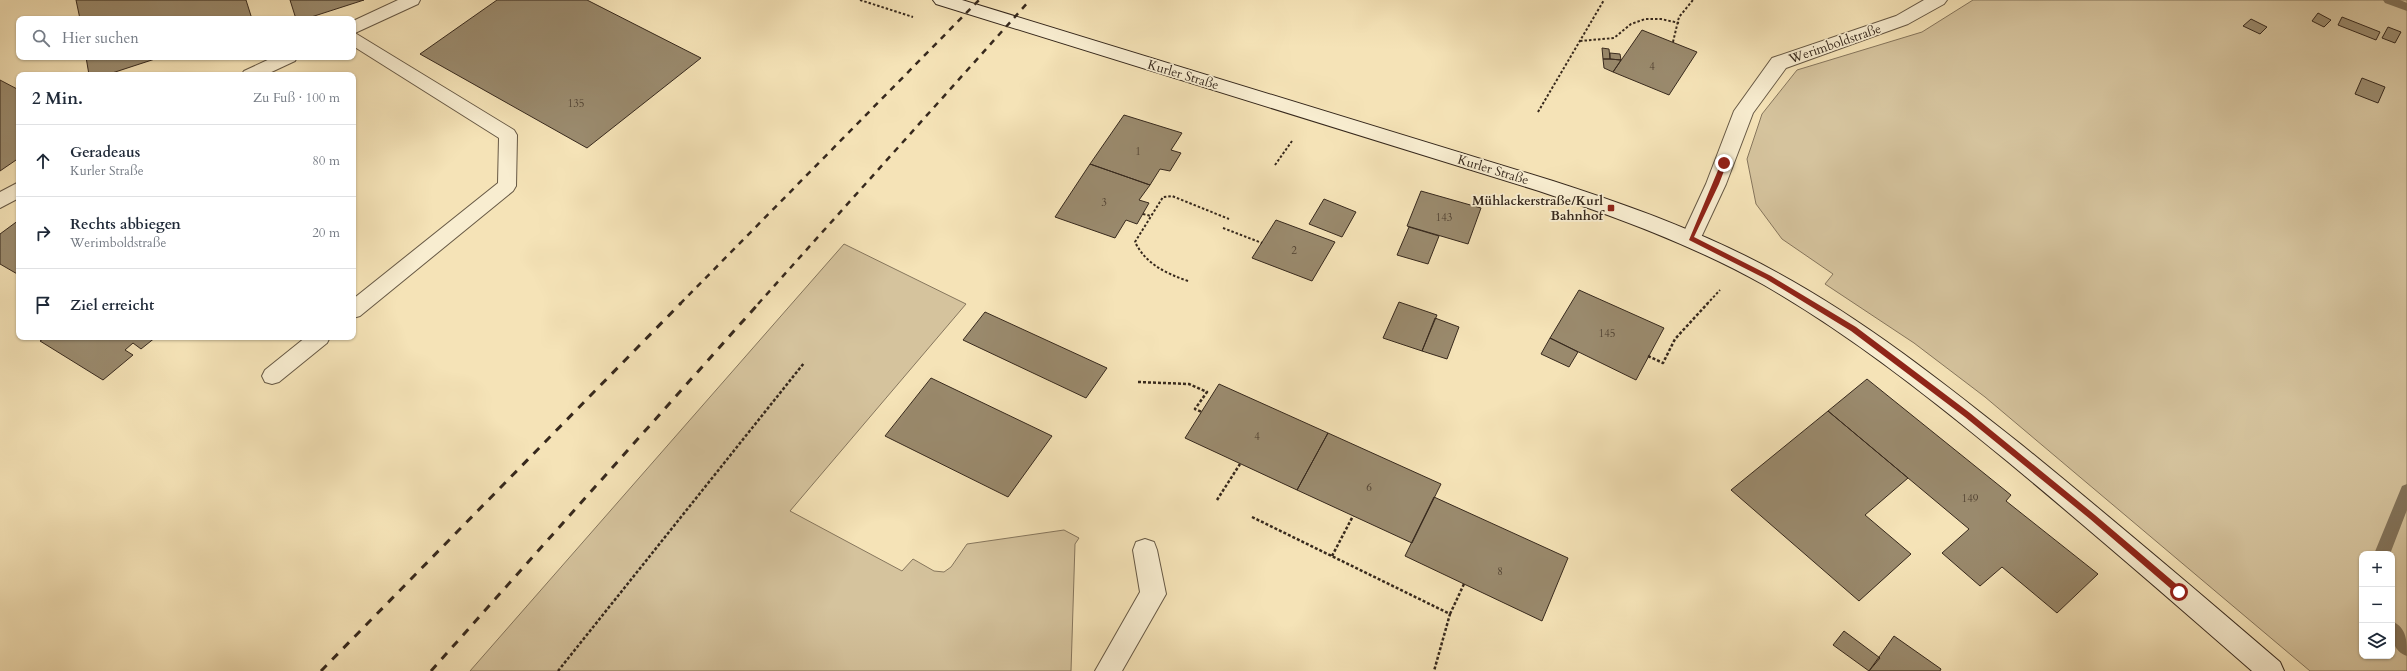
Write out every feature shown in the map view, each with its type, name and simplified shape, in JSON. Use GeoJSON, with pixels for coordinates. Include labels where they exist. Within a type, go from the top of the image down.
{"type":"FeatureCollection","features":[{"type":"Feature","properties":{"kind":"main road","name":"Kurler Straße"},"geometry":{"type":"LineString","coordinates":[[942,0],[1508,175],[1611,208],[1691,238],[1769,278],[1853,329],[1968,415],[2086,512],[2271,671]]}},
{"type":"Feature","properties":{"kind":"main road","name":"Werimboldstraße"},"geometry":{"type":"LineString","coordinates":[[1691,238],[1716,184],[1744,111],[1779,63],[1902,20],[1938,0]]}},
{"type":"Feature","properties":{"kind":"main road"},"geometry":{"type":"LineString","coordinates":[[1108,671],[1153,594],[1145,550]]}},
{"type":"Feature","properties":{"kind":"lane"},"geometry":{"type":"LineString","coordinates":[[356,27],[412,0]]}},
{"type":"Feature","properties":{"kind":"lane"},"geometry":{"type":"LineString","coordinates":[[356,40],[508,135],[507,186],[356,308]]}},
{"type":"Feature","properties":{"kind":"lane"},"geometry":{"type":"LineString","coordinates":[[256,72],[282,60]]}},
{"type":"Feature","properties":{"kind":"lane"},"geometry":{"type":"LineString","coordinates":[[0,201],[16,191]]}},
{"type":"Feature","properties":{"kind":"lane"},"geometry":{"type":"LineString","coordinates":[[272,376],[316,340]]}},
{"type":"Feature","properties":{"kind":"path"},"geometry":{"type":"LineString","coordinates":[[1538,112],[1604,0]]}},
{"type":"Feature","properties":{"kind":"path"},"geometry":{"type":"LineString","coordinates":[[1673,42],[1679,23],[1679,17],[1693,0]]}},
{"type":"Feature","properties":{"kind":"path"},"geometry":{"type":"LineString","coordinates":[[1580,41],[1614,38],[1631,24],[1645,19],[1662,19],[1679,23]]}},
{"type":"Feature","properties":{"kind":"path"},"geometry":{"type":"LineString","coordinates":[[1275,165],[1293,141]]}},
{"type":"Feature","properties":{"kind":"path"},"geometry":{"type":"LineString","coordinates":[[1188,281],[1162,272],[1139,251],[1135,242],[1163,197],[1172,196],[1228,219]]}},
{"type":"Feature","properties":{"kind":"path"},"geometry":{"type":"LineString","coordinates":[[1143,214],[1151,216]]}},
{"type":"Feature","properties":{"kind":"path"},"geometry":{"type":"LineString","coordinates":[[1223,228],[1262,243]]}},
{"type":"Feature","properties":{"kind":"path"},"geometry":{"type":"LineString","coordinates":[[1648,356],[1663,363],[1675,339],[1725,286]]}},
{"type":"Feature","properties":{"kind":"path"},"geometry":{"type":"LineString","coordinates":[[558,671],[804,363]]}},
{"type":"Feature","properties":{"kind":"path"},"geometry":{"type":"LineString","coordinates":[[1138,382],[1189,384],[1206,392],[1195,409],[1202,412]]}},
{"type":"Feature","properties":{"kind":"path"},"geometry":{"type":"LineString","coordinates":[[1218,500],[1240,464]]}},
{"type":"Feature","properties":{"kind":"path"},"geometry":{"type":"LineString","coordinates":[[1332,556],[1353,516]]}},
{"type":"Feature","properties":{"kind":"path"},"geometry":{"type":"LineString","coordinates":[[1252,517],[1450,614]]}},
{"type":"Feature","properties":{"kind":"path"},"geometry":{"type":"LineString","coordinates":[[1434,671],[1450,614],[1464,584]]}},
{"type":"Feature","properties":{"kind":"shaded area"},"geometry":{"type":"Polygon","coordinates":[[[1973,0],[2407,0],[2407,671],[2310,671],[1985,397],[1914,343],[1825,284],[1833,274],[1782,239],[1756,204],[1747,159],[1762,114],[1797,70],[1922,32],[1973,0]]]}},
{"type":"Feature","properties":{"kind":"shaded area"},"geometry":{"type":"Polygon","coordinates":[[[844,244],[966,304],[790,511],[902,571],[913,559],[934,571],[944,572],[951,567],[967,544],[1064,530],[1079,538],[1075,544],[1071,671],[470,671],[844,244]]]}},
{"type":"Feature","properties":{"kind":"building"},"geometry":{"type":"Polygon","coordinates":[[[76,0],[246,0],[251,16],[79,16],[76,0]]]}},
{"type":"Feature","properties":{"kind":"building"},"geometry":{"type":"Polygon","coordinates":[[[290,0],[364,0],[314,16],[295,16],[290,0]]]}},
{"type":"Feature","properties":{"kind":"building"},"geometry":{"type":"Polygon","coordinates":[[[497,0],[587,0],[701,58],[587,148],[420,54],[497,0]]]}},
{"type":"Feature","properties":{"kind":"building"},"geometry":{"type":"Polygon","coordinates":[[[2318,13],[2331,20],[2324,27],[2312,21],[2318,13]]]}},
{"type":"Feature","properties":{"kind":"building"},"geometry":{"type":"Polygon","coordinates":[[[2342,17],[2380,32],[2376,40],[2338,25],[2342,17]]]}},
{"type":"Feature","properties":{"kind":"building"},"geometry":{"type":"Polygon","coordinates":[[[2251,19],[2267,27],[2260,34],[2243,26],[2251,19]]]}},
{"type":"Feature","properties":{"kind":"building"},"geometry":{"type":"Polygon","coordinates":[[[2388,27],[2401,32],[2395,43],[2382,38],[2388,27]]]}},
{"type":"Feature","properties":{"kind":"building"},"geometry":{"type":"Polygon","coordinates":[[[1642,30],[1697,52],[1669,95],[1613,72],[1642,30]]]}},
{"type":"Feature","properties":{"kind":"building"},"geometry":{"type":"Polygon","coordinates":[[[1602,48],[1609,49],[1610,59],[1603,59],[1602,48]]]}},
{"type":"Feature","properties":{"kind":"building"},"geometry":{"type":"Polygon","coordinates":[[[1610,53],[1620,54],[1621,60],[1610,59],[1610,53]]]}},
{"type":"Feature","properties":{"kind":"building"},"geometry":{"type":"Polygon","coordinates":[[[1603,59],[1621,60],[1613,72],[1604,68],[1603,59]]]}},
{"type":"Feature","properties":{"kind":"building"},"geometry":{"type":"Polygon","coordinates":[[[86,60],[152,60],[115,72],[88,72],[86,60]]]}},
{"type":"Feature","properties":{"kind":"building"},"geometry":{"type":"Polygon","coordinates":[[[2362,78],[2385,87],[2378,103],[2355,94],[2362,78]]]}},
{"type":"Feature","properties":{"kind":"building"},"geometry":{"type":"Polygon","coordinates":[[[0,80],[16,88],[16,160],[0,171],[0,80]]]}},
{"type":"Feature","properties":{"kind":"building"},"geometry":{"type":"Polygon","coordinates":[[[1124,115],[1182,133],[1171,150],[1181,153],[1170,171],[1160,169],[1150,185],[1090,164],[1124,115]]]}},
{"type":"Feature","properties":{"kind":"building"},"geometry":{"type":"Polygon","coordinates":[[[1090,164],[1150,185],[1139,200],[1149,203],[1137,224],[1126,220],[1115,238],[1055,217],[1090,164]]]}},
{"type":"Feature","properties":{"kind":"building"},"geometry":{"type":"Polygon","coordinates":[[[1421,191],[1481,208],[1468,244],[1407,226],[1421,191]]]}},
{"type":"Feature","properties":{"kind":"building"},"geometry":{"type":"Polygon","coordinates":[[[1324,199],[1356,212],[1342,237],[1309,224],[1324,199]]]}},
{"type":"Feature","properties":{"kind":"building"},"geometry":{"type":"Polygon","coordinates":[[[1276,220],[1335,242],[1312,281],[1252,258],[1276,220]]]}},
{"type":"Feature","properties":{"kind":"building"},"geometry":{"type":"Polygon","coordinates":[[[16,222],[16,273],[0,264],[0,234],[16,222]]]}},
{"type":"Feature","properties":{"kind":"building"},"geometry":{"type":"Polygon","coordinates":[[[1409,227],[1439,236],[1428,264],[1397,255],[1409,227]]]}},
{"type":"Feature","properties":{"kind":"building"},"geometry":{"type":"Polygon","coordinates":[[[1579,290],[1664,328],[1636,380],[1550,338],[1579,290]]]}},
{"type":"Feature","properties":{"kind":"building"},"geometry":{"type":"Polygon","coordinates":[[[1399,302],[1437,315],[1422,351],[1383,338],[1399,302]]]}},
{"type":"Feature","properties":{"kind":"building"},"geometry":{"type":"Polygon","coordinates":[[[985,312],[1107,368],[1086,398],[963,340],[985,312]]]}},
{"type":"Feature","properties":{"kind":"building"},"geometry":{"type":"Polygon","coordinates":[[[1435,318],[1459,327],[1447,359],[1422,351],[1435,318]]]}},
{"type":"Feature","properties":{"kind":"building"},"geometry":{"type":"Polygon","coordinates":[[[1550,338],[1578,352],[1569,367],[1541,354],[1550,338]]]}},
{"type":"Feature","properties":{"kind":"building"},"geometry":{"type":"Polygon","coordinates":[[[152,340],[141,349],[133,343],[125,350],[133,355],[103,380],[40,341],[152,340]]]}},
{"type":"Feature","properties":{"kind":"building"},"geometry":{"type":"Polygon","coordinates":[[[931,378],[1052,436],[1008,497],[885,436],[931,378]]]}},
{"type":"Feature","properties":{"kind":"building"},"geometry":{"type":"Polygon","coordinates":[[[1867,379],[2011,495],[2006,501],[2098,574],[2057,613],[2002,567],[1980,586],[1942,553],[1969,529],[1828,411],[1867,379]]]}},
{"type":"Feature","properties":{"kind":"building"},"geometry":{"type":"Polygon","coordinates":[[[1219,384],[1328,433],[1297,490],[1185,438],[1219,384]]]}},
{"type":"Feature","properties":{"kind":"building"},"geometry":{"type":"Polygon","coordinates":[[[1828,411],[1908,478],[1865,515],[1911,554],[1859,601],[1731,490],[1828,411]]]}},
{"type":"Feature","properties":{"kind":"building"},"geometry":{"type":"Polygon","coordinates":[[[1328,433],[1441,484],[1412,543],[1297,490],[1328,433]]]}},
{"type":"Feature","properties":{"kind":"building"},"geometry":{"type":"Polygon","coordinates":[[[1434,497],[1568,558],[1542,621],[1405,556],[1434,497]]]}},
{"type":"Feature","properties":{"kind":"building"},"geometry":{"type":"Polygon","coordinates":[[[1844,631],[1880,658],[1869,671],[1833,645],[1844,631]]]}},
{"type":"Feature","properties":{"kind":"building"},"geometry":{"type":"Polygon","coordinates":[[[1894,636],[1941,669],[1940,671],[1869,671],[1894,636]]]}},
{"type":"Feature","properties":{"kind":"waterway"},"geometry":{"type":"LineString","coordinates":[[2389,0],[2407,7]]}},
{"type":"Feature","properties":{"kind":"waterway"},"geometry":{"type":"LineString","coordinates":[[2383,551],[2407,491]]}},
{"type":"Feature","properties":{"kind":"waterway"},"geometry":{"type":"LineString","coordinates":[[2395,633],[2407,648]]}},
{"type":"Feature","properties":{"kind":"railway"},"geometry":{"type":"LineString","coordinates":[[680,304],[979,0]]}},
{"type":"Feature","properties":{"kind":"railway"},"geometry":{"type":"LineString","coordinates":[[758,304],[1030,0]]}},
{"type":"Feature","properties":{"kind":"railway"},"geometry":{"type":"LineString","coordinates":[[321,671],[681,303]]}},
{"type":"Feature","properties":{"kind":"railway"},"geometry":{"type":"LineString","coordinates":[[431,671],[759,303]]}},
{"type":"Feature","properties":{"kind":"place","name":"Mühlackerstraße/Kurl Bahnhof"},"geometry":{"type":"Point","coordinates":[1611,208]}},
{"type":"Feature","properties":{"kind":"route"},"geometry":{"type":"LineString","coordinates":[[1724,163],[1691,238],[1769,278],[1853,329],[1968,415],[2092,517],[2179,592]]}}]}
